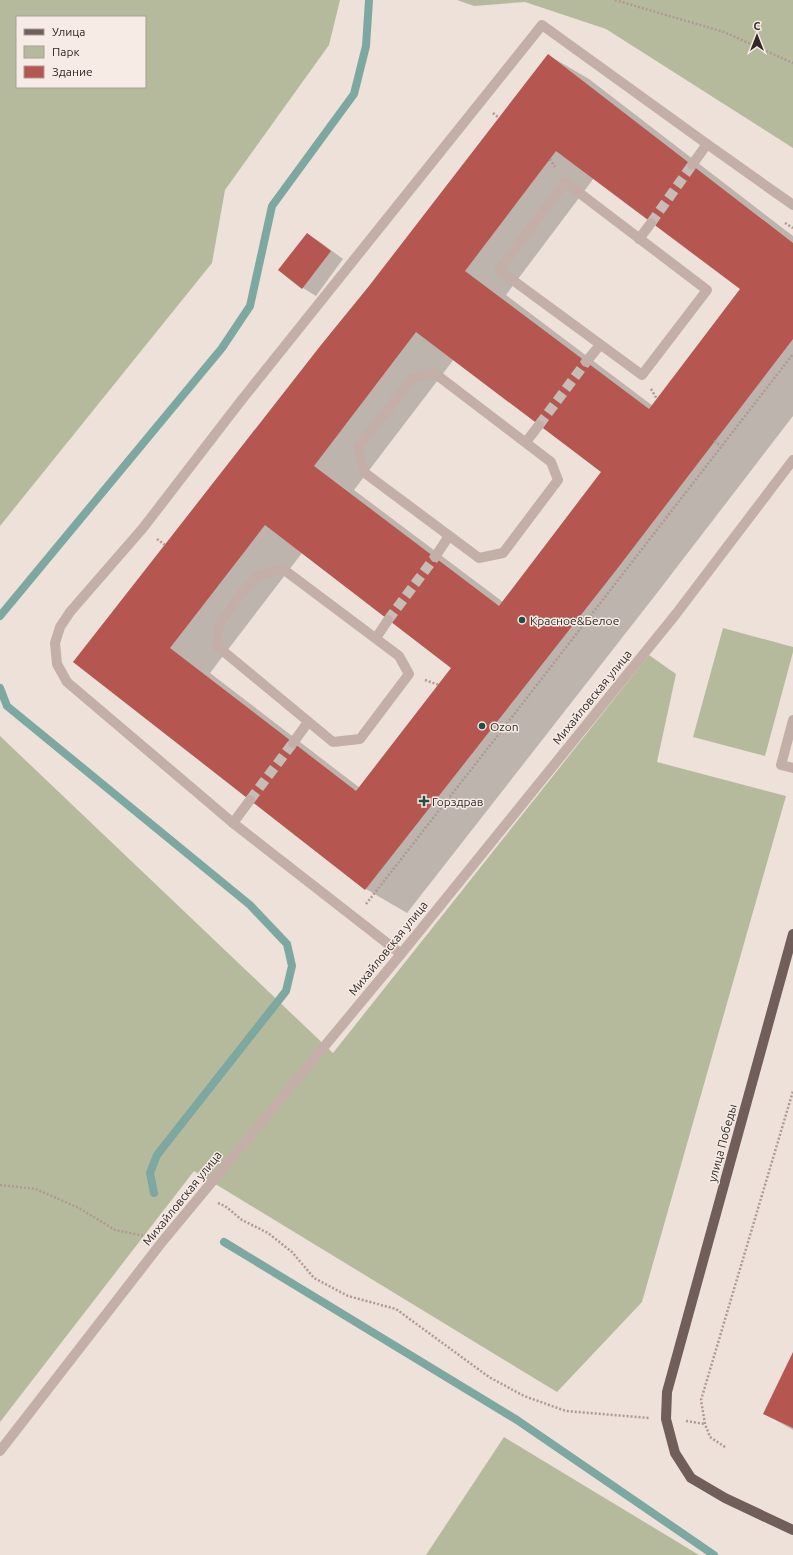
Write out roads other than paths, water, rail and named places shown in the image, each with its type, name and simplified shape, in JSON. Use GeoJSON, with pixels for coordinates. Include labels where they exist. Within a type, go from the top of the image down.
{"type":"FeatureCollection","features":[{"type":"Feature","properties":{"kind":"main road","name":"улица Победы"},"geometry":{"type":"LineString","coordinates":[[793,934],[792,945],[667,1392],[666,1419],[675,1453],[691,1478],[726,1498],[793,1530]]}},
{"type":"Feature","properties":{"kind":"street"},"geometry":{"type":"LineString","coordinates":[[401,954],[232,823],[67,682],[57,664],[55,644],[60,627],[70,612],[143,528],[240,402],[542,25],[793,205]]}},
{"type":"Feature","properties":{"kind":"street"},"geometry":{"type":"LineString","coordinates":[[692,165],[707,144]]}},
{"type":"Feature","properties":{"kind":"street"},"geometry":{"type":"LineString","coordinates":[[565,182],[706,290],[642,375],[600,345],[499,270],[565,182]]}},
{"type":"Feature","properties":{"kind":"street"},"geometry":{"type":"LineString","coordinates":[[639,239],[651,223]]}},
{"type":"Feature","properties":{"kind":"street"},"geometry":{"type":"LineString","coordinates":[[586,362],[600,345]]}},
{"type":"Feature","properties":{"kind":"street"},"geometry":{"type":"LineString","coordinates":[[433,372],[551,462],[558,480],[503,553],[479,558],[449,536],[365,473],[358,447],[412,379],[433,372]]}},
{"type":"Feature","properties":{"kind":"street"},"geometry":{"type":"LineString","coordinates":[[526,442],[539,425]]}},
{"type":"Feature","properties":{"kind":"street","name":"Михайловская улица"},"geometry":{"type":"LineString","coordinates":[[0,1451],[162,1242],[401,954],[676,614],[793,460]]}},
{"type":"Feature","properties":{"kind":"street"},"geometry":{"type":"LineString","coordinates":[[435,557],[449,536]]}},
{"type":"Feature","properties":{"kind":"street"},"geometry":{"type":"LineString","coordinates":[[284,569],[376,638],[399,656],[409,674],[360,739],[333,742],[217,646],[219,625],[237,599],[258,575],[284,569]]}},
{"type":"Feature","properties":{"kind":"street"},"geometry":{"type":"LineString","coordinates":[[376,638],[388,620]]}},
{"type":"Feature","properties":{"kind":"street"},"geometry":{"type":"LineString","coordinates":[[793,720],[781,765],[793,768]]}},
{"type":"Feature","properties":{"kind":"street"},"geometry":{"type":"LineString","coordinates":[[293,743],[308,722]]}},
{"type":"Feature","properties":{"kind":"street"},"geometry":{"type":"LineString","coordinates":[[232,823],[250,800]]}},
{"type":"Feature","properties":{"kind":"waterway"},"geometry":{"type":"LineString","coordinates":[[0,616],[222,348],[250,306],[272,206],[354,94],[366,46],[369,0]]}},
{"type":"Feature","properties":{"kind":"waterway"},"geometry":{"type":"LineString","coordinates":[[0,688],[7,706],[250,905],[287,944],[292,966],[286,991],[157,1155],[150,1173],[154,1193]]}},
{"type":"Feature","properties":{"kind":"waterway"},"geometry":{"type":"LineString","coordinates":[[224,1242],[517,1420],[714,1555]]}},
{"type":"Feature","properties":{"kind":"tunnel"},"geometry":{"type":"LineString","coordinates":[[651,223],[692,165]]}},
{"type":"Feature","properties":{"kind":"tunnel"},"geometry":{"type":"LineString","coordinates":[[539,425],[586,362]]}},
{"type":"Feature","properties":{"kind":"tunnel"},"geometry":{"type":"LineString","coordinates":[[388,620],[435,557]]}},
{"type":"Feature","properties":{"kind":"tunnel"},"geometry":{"type":"LineString","coordinates":[[250,800],[293,743]]}},
{"type":"Feature","properties":{"kind":"place","name":"Красное&Белое"},"geometry":{"type":"Point","coordinates":[522,620]}},
{"type":"Feature","properties":{"kind":"place","name":"Ozon"},"geometry":{"type":"Point","coordinates":[482,726]}},
{"type":"Feature","properties":{"kind":"place","name":"Горздрав"},"geometry":{"type":"Point","coordinates":[424,801]}}]}
